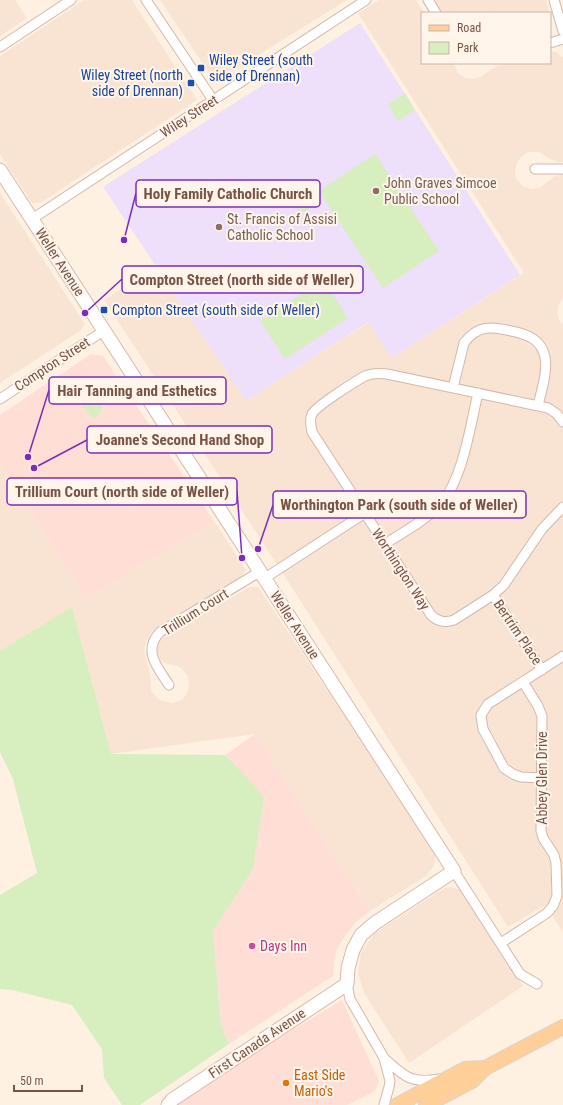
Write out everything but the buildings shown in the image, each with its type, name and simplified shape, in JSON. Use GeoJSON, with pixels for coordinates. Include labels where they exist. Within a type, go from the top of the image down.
{"type":"FeatureCollection","features":[{"type":"Feature","properties":{"kind":"main road"},"geometry":{"type":"LineString","coordinates":[[426,1105],[472,1081],[485,1068],[563,1027]]}},
{"type":"Feature","properties":{"kind":"main road"},"geometry":{"type":"LineString","coordinates":[[396,1105],[465,1069],[485,1068]]}},
{"type":"Feature","properties":{"kind":"street"},"geometry":{"type":"LineString","coordinates":[[0,47],[71,0]]}},
{"type":"Feature","properties":{"kind":"street"},"geometry":{"type":"LineString","coordinates":[[146,0],[213,100]]}},
{"type":"Feature","properties":{"kind":"street","name":"Wiley Street"},"geometry":{"type":"LineString","coordinates":[[32,219],[366,0]]}},
{"type":"Feature","properties":{"kind":"street"},"geometry":{"type":"LineString","coordinates":[[428,0],[435,12]]}},
{"type":"Feature","properties":{"kind":"street"},"geometry":{"type":"LineString","coordinates":[[554,0],[563,30]]}},
{"type":"Feature","properties":{"kind":"street"},"geometry":{"type":"LineString","coordinates":[[551,43],[563,39]]}},
{"type":"Feature","properties":{"kind":"street"},"geometry":{"type":"LineString","coordinates":[[535,169],[563,169]]}},
{"type":"Feature","properties":{"kind":"street","name":"Weller Avenue"},"geometry":{"type":"LineString","coordinates":[[0,170],[105,330],[454,872]]}},
{"type":"Feature","properties":{"kind":"street"},"geometry":{"type":"LineString","coordinates":[[453,388],[464,343],[468,337],[487,327],[494,327],[525,334],[533,338],[540,346],[545,356],[546,367],[538,406]]}},
{"type":"Feature","properties":{"kind":"street","name":"Compton Street"},"geometry":{"type":"LineString","coordinates":[[0,399],[105,330]]}},
{"type":"Feature","properties":{"kind":"street","name":"Worthington Way"},"geometry":{"type":"LineString","coordinates":[[563,422],[557,414],[548,408],[387,374],[376,373],[366,376],[320,406],[313,412],[310,422],[312,432],[431,615],[436,619],[447,622],[454,620],[493,595],[504,585],[542,529],[563,507]]}},
{"type":"Feature","properties":{"kind":"street"},"geometry":{"type":"LineString","coordinates":[[384,544],[428,515],[448,495],[459,472],[478,393]]}},
{"type":"Feature","properties":{"kind":"street","name":"Trillium Court"},"geometry":{"type":"LineString","coordinates":[[169,685],[155,663],[151,653],[155,638],[160,632],[263,575],[365,513]]}},
{"type":"Feature","properties":{"kind":"street","name":"Bertrim Place"},"geometry":{"type":"LineString","coordinates":[[493,595],[542,670]]}},
{"type":"Feature","properties":{"kind":"street"},"geometry":{"type":"LineString","coordinates":[[542,778],[521,777],[504,768],[483,729],[481,716],[488,704],[563,656]]}},
{"type":"Feature","properties":{"kind":"street","name":"Abbey Glen Drive"},"geometry":{"type":"LineString","coordinates":[[501,943],[547,913],[553,906],[557,896],[556,863],[541,831],[542,716],[538,706],[523,682]]}},
{"type":"Feature","properties":{"kind":"street"},"geometry":{"type":"LineString","coordinates":[[384,1105],[390,1081],[384,1058],[350,999],[347,984],[348,968],[353,950],[361,935],[376,922],[454,872],[520,974],[537,984]]}},
{"type":"Feature","properties":{"kind":"street","name":"First Canada Avenue"},"geometry":{"type":"LineString","coordinates":[[168,1105],[172,1100],[347,984]]}},
{"type":"Feature","properties":{"kind":"street"},"geometry":{"type":"LineString","coordinates":[[384,1058],[402,1074],[412,1080],[428,1081],[452,1076]]}},
{"type":"Feature","properties":{"kind":"shaded area"},"geometry":{"type":"Polygon","coordinates":[[[0,0],[15,0],[27,18],[0,36],[0,0]]]}},
{"type":"Feature","properties":{"kind":"shaded area"},"geometry":{"type":"Polygon","coordinates":[[[84,0],[132,0],[197,100],[40,203],[32,203],[0,154],[0,56],[84,0]]]}},
{"type":"Feature","properties":{"kind":"shaded area"},"geometry":{"type":"Polygon","coordinates":[[[160,0],[347,0],[215,82],[160,0]]]}},
{"type":"Feature","properties":{"kind":"shaded area"},"geometry":{"type":"Polygon","coordinates":[[[379,0],[416,0],[423,12],[421,12],[421,64],[454,64],[458,73],[465,78],[473,79],[480,77],[495,67],[505,64],[551,64],[551,51],[557,52],[563,58],[563,162],[550,159],[539,152],[530,152],[522,156],[517,162],[515,172],[516,178],[523,186],[532,189],[539,188],[555,176],[563,174],[563,298],[559,304],[557,313],[560,322],[563,325],[563,932],[545,905],[508,927],[282,572],[104,300],[157,267],[246,401],[369,322],[392,358],[524,273],[358,13],[379,0]]]}},
{"type":"Feature","properties":{"kind":"shaded area"},"geometry":{"type":"Polygon","coordinates":[[[434,0],[546,0],[550,12],[441,12],[434,0]]]}},
{"type":"Feature","properties":{"kind":"shaded area"},"geometry":{"type":"Polygon","coordinates":[[[360,23],[520,275],[392,358],[368,322],[246,401],[103,187],[360,23]]]}},
{"type":"Feature","properties":{"kind":"shaded area"},"geometry":{"type":"Polygon","coordinates":[[[0,193],[85,324],[80,331],[0,383],[0,193]]]}},
{"type":"Feature","properties":{"kind":"shaded area"},"geometry":{"type":"Polygon","coordinates":[[[91,354],[103,356],[214,521],[87,598],[0,465],[0,415],[91,354]]]}},
{"type":"Feature","properties":{"kind":"shaded area"},"geometry":{"type":"Polygon","coordinates":[[[0,465],[87,598],[214,521],[246,570],[240,578],[157,627],[151,633],[146,641],[144,650],[151,678],[151,690],[159,700],[172,703],[182,700],[187,693],[189,686],[187,675],[180,667],[165,663],[160,659],[157,652],[160,641],[246,589],[250,587],[258,587],[436,852],[434,866],[426,876],[370,911],[255,734],[111,754],[72,608],[0,651],[0,465]]]}},
{"type":"Feature","properties":{"kind":"shaded area"},"geometry":{"type":"Polygon","coordinates":[[[255,734],[370,911],[357,921],[346,934],[337,949],[334,961],[333,976],[229,1044],[221,1026],[213,931],[253,869],[264,798],[225,755],[255,734]]]}},
{"type":"Feature","properties":{"kind":"shaded area"},"geometry":{"type":"Polygon","coordinates":[[[452,887],[460,890],[523,986],[409,1063],[364,993],[358,973],[361,952],[375,933],[444,888],[452,887]]]}},
{"type":"Feature","properties":{"kind":"shaded area"},"geometry":{"type":"Polygon","coordinates":[[[342,1000],[379,1081],[375,1091],[347,1105],[176,1105],[174,1101],[342,1000]]]}},
{"type":"Feature","properties":{"kind":"green space"},"geometry":{"type":"Polygon","coordinates":[[[405,93],[415,110],[398,121],[388,104],[405,93]]]}},
{"type":"Feature","properties":{"kind":"green space"},"geometry":{"type":"Polygon","coordinates":[[[375,154],[439,251],[383,288],[319,191],[375,154]]]}},
{"type":"Feature","properties":{"kind":"green space"},"geometry":{"type":"Polygon","coordinates":[[[304,185],[315,202],[314,206],[300,212],[290,195],[304,185]]]}},
{"type":"Feature","properties":{"kind":"green space"},"geometry":{"type":"Polygon","coordinates":[[[323,279],[348,318],[285,359],[260,321],[323,279]]]}},
{"type":"Feature","properties":{"kind":"green space"},"geometry":{"type":"Polygon","coordinates":[[[69,385],[101,403],[102,408],[97,417],[93,418],[67,390],[69,385]]]}},
{"type":"Feature","properties":{"kind":"green space"},"geometry":{"type":"Polygon","coordinates":[[[72,607],[111,754],[225,755],[253,784],[264,798],[253,869],[213,931],[221,1026],[229,1044],[140,1105],[122,1105],[104,1078],[102,1049],[72,1005],[12,990],[0,989],[0,895],[37,873],[13,779],[0,752],[0,651],[72,607]]]}},
{"type":"Feature","properties":{"kind":"place","name":"Wiley Street (south side of Drennan)"},"geometry":{"type":"Point","coordinates":[201,68]}},
{"type":"Feature","properties":{"kind":"place","name":"Wiley Street (north side of Drennan)"},"geometry":{"type":"Point","coordinates":[191,83]}},
{"type":"Feature","properties":{"kind":"place","name":"John Graves Simcoe Public School"},"geometry":{"type":"Point","coordinates":[376,191]}},
{"type":"Feature","properties":{"kind":"place","name":"St. Francis of Assisi Catholic School"},"geometry":{"type":"Point","coordinates":[219,227]}},
{"type":"Feature","properties":{"kind":"place","name":"Holy Family Catholic Church"},"geometry":{"type":"Point","coordinates":[124,240]}},
{"type":"Feature","properties":{"kind":"place","name":"Compton Street (south side of Weller)"},"geometry":{"type":"Point","coordinates":[104,310]}},
{"type":"Feature","properties":{"kind":"place","name":"Compton Street (north side of Weller)"},"geometry":{"type":"Point","coordinates":[85,313]}},
{"type":"Feature","properties":{"kind":"place","name":"Hair Tanning and Esthetics"},"geometry":{"type":"Point","coordinates":[28,457]}},
{"type":"Feature","properties":{"kind":"place","name":"Joanne's Second Hand Shop"},"geometry":{"type":"Point","coordinates":[34,468]}},
{"type":"Feature","properties":{"kind":"place","name":"Worthington Park (south side of Weller)"},"geometry":{"type":"Point","coordinates":[258,549]}},
{"type":"Feature","properties":{"kind":"place","name":"Trillium Court (north side of Weller)"},"geometry":{"type":"Point","coordinates":[242,558]}},
{"type":"Feature","properties":{"kind":"place","name":"Days Inn"},"geometry":{"type":"Point","coordinates":[252,946]}},
{"type":"Feature","properties":{"kind":"place","name":"East Side Mario's"},"geometry":{"type":"Point","coordinates":[286,1083]}}]}
